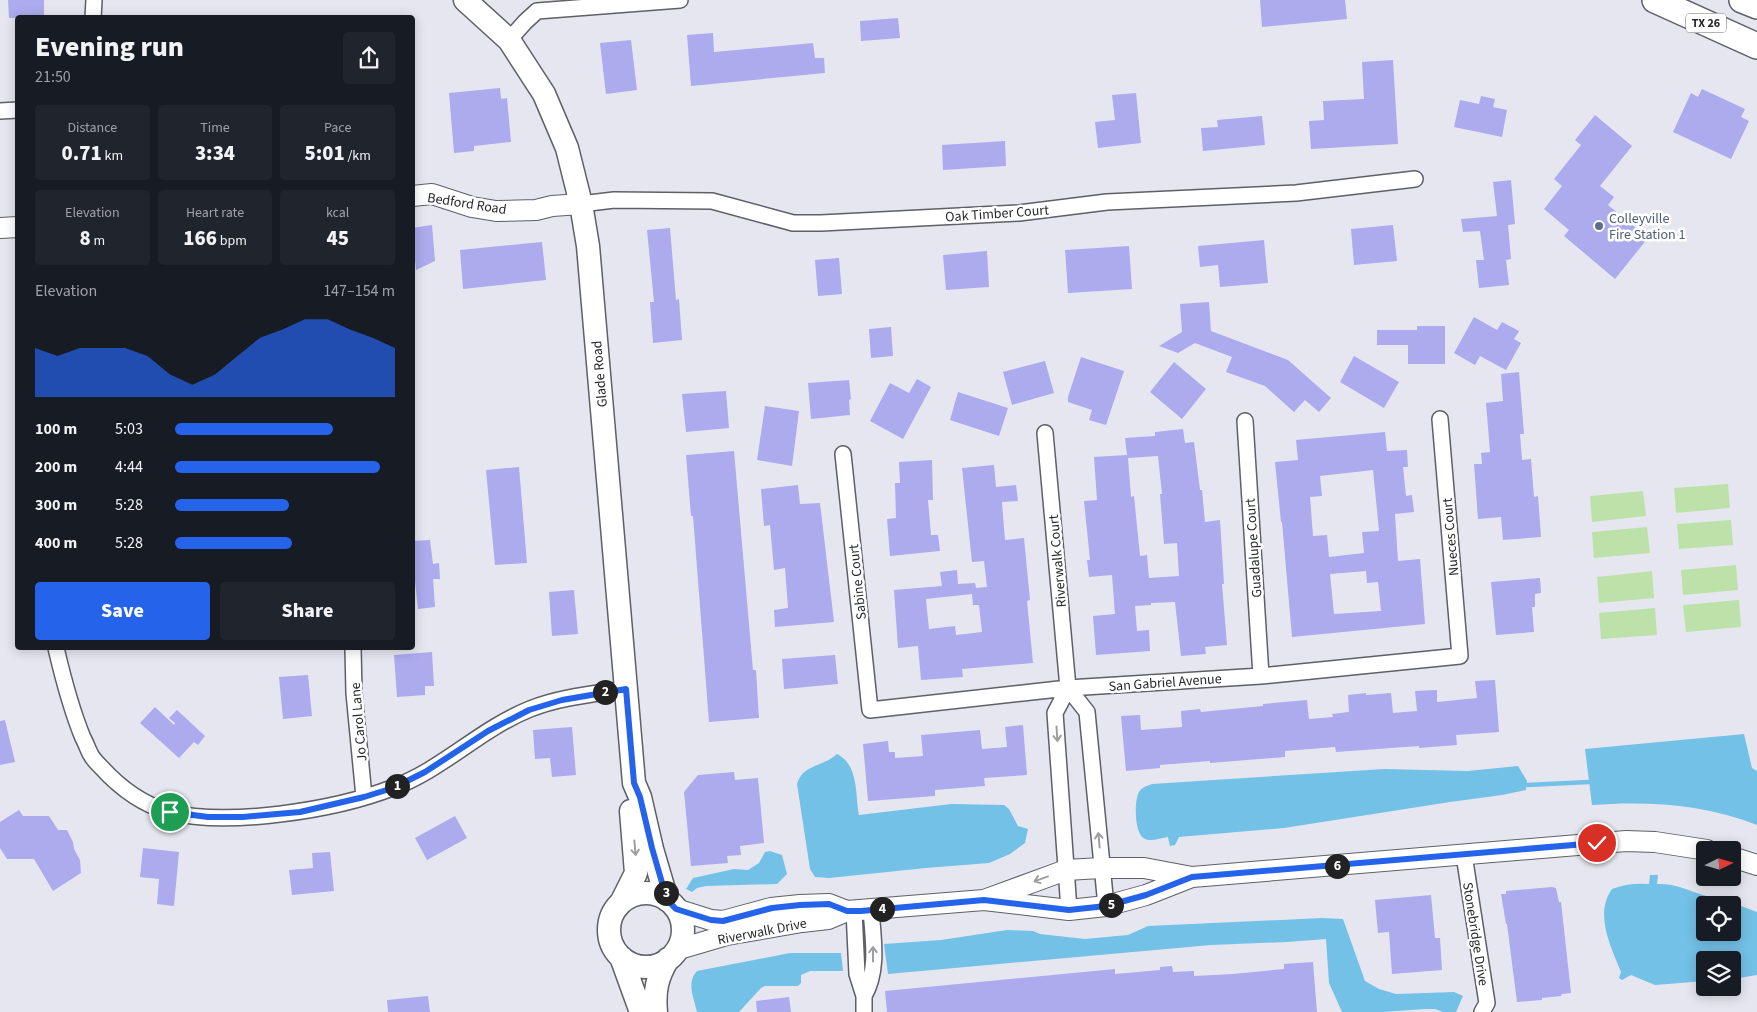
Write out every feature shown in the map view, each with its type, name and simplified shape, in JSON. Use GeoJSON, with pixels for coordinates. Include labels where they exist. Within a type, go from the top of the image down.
{"type":"FeatureCollection","features":[{"type":"Feature","properties":{"kind":"main road","name":"Glade Road"},"geometry":{"type":"LineString","coordinates":[[465,0],[509,40],[544,94],[567,148],[581,204],[588,246],[634,783],[640,797],[652,848],[672,904],[682,924],[682,935],[672,955],[659,974],[655,999],[656,1012]]}},
{"type":"Feature","properties":{"kind":"main road","name":"TX 26"},"geometry":{"type":"LineString","coordinates":[[1655,0],[1757,46]]}},
{"type":"Feature","properties":{"kind":"main road"},"geometry":{"type":"LineString","coordinates":[[1742,0],[1757,6]]}},
{"type":"Feature","properties":{"kind":"main road","name":"Glade Road"},"geometry":{"type":"LineString","coordinates":[[634,783],[630,797],[636,872],[622,901],[617,905],[611,916],[608,929],[610,942],[621,957],[641,1012]]}},
{"type":"Feature","properties":{"kind":"main road"},"geometry":{"type":"LineString","coordinates":[[622,901],[639,893],[651,893],[662,896],[672,904]]}},
{"type":"Feature","properties":{"kind":"main road"},"geometry":{"type":"LineString","coordinates":[[621,957],[627,962],[639,966],[652,967],[663,963],[672,955]]}},
{"type":"Feature","properties":{"kind":"street"},"geometry":{"type":"LineString","coordinates":[[93,15],[94,0]]}},
{"type":"Feature","properties":{"kind":"street"},"geometry":{"type":"LineString","coordinates":[[509,40],[537,11],[557,5],[680,0]]}},
{"type":"Feature","properties":{"kind":"street"},"geometry":{"type":"LineString","coordinates":[[0,111],[15,110]]}},
{"type":"Feature","properties":{"kind":"street","name":"Oak Timber Court"},"geometry":{"type":"LineString","coordinates":[[581,204],[607,200],[712,201],[794,223],[822,223],[1019,214],[1107,202],[1296,193],[1415,179]]}},
{"type":"Feature","properties":{"kind":"street","name":"Bedford Road"},"geometry":{"type":"LineString","coordinates":[[415,196],[432,194],[496,211],[536,210],[552,206],[581,204]]}},
{"type":"Feature","properties":{"kind":"street"},"geometry":{"type":"LineString","coordinates":[[0,228],[15,227]]}},
{"type":"Feature","properties":{"kind":"street","name":"Nueces Court"},"geometry":{"type":"LineString","coordinates":[[1440,419],[1460,656]]}},
{"type":"Feature","properties":{"kind":"street","name":"Guadalupe Court"},"geometry":{"type":"LineString","coordinates":[[1245,421],[1261,676]]}},
{"type":"Feature","properties":{"kind":"street","name":"Riverwalk Court"},"geometry":{"type":"LineString","coordinates":[[1045,433],[1068,688]]}},
{"type":"Feature","properties":{"kind":"street","name":"Sabine Court"},"geometry":{"type":"LineString","coordinates":[[844,454],[870,710]]}},
{"type":"Feature","properties":{"kind":"street"},"geometry":{"type":"LineString","coordinates":[[57,650],[75,718],[91,756],[113,781],[128,793],[150,806],[170,812],[199,816],[243,817],[300,812],[364,797],[393,788],[425,772],[488,731],[529,710],[562,700],[626,689]]}},
{"type":"Feature","properties":{"kind":"street","name":"Jo Carol Lane"},"geometry":{"type":"LineString","coordinates":[[353,650],[354,693],[364,797]]}},
{"type":"Feature","properties":{"kind":"street","name":"San Gabriel Avenue"},"geometry":{"type":"LineString","coordinates":[[870,710],[1068,688],[1261,676],[1460,656]]}},
{"type":"Feature","properties":{"kind":"street"},"geometry":{"type":"LineString","coordinates":[[1069,910],[1055,713],[1068,688],[1087,712],[1106,906]]}},
{"type":"Feature","properties":{"kind":"street","name":"Riverwalk Drive"},"geometry":{"type":"LineString","coordinates":[[984,900],[1066,870],[1144,868],[1192,877],[1626,841],[1655,842],[1696,848]]}},
{"type":"Feature","properties":{"kind":"street","name":"Stonebridge Drive"},"geometry":{"type":"LineString","coordinates":[[1464,855],[1487,1003],[1482,1012]]}},
{"type":"Feature","properties":{"kind":"street"},"geometry":{"type":"LineString","coordinates":[[1741,860],[1757,865]]}},
{"type":"Feature","properties":{"kind":"street","name":"Riverwalk Drive"},"geometry":{"type":"LineString","coordinates":[[672,955],[727,935],[828,919],[857,911],[984,900],[1069,910],[1106,906],[1146,895],[1192,877]]}},
{"type":"Feature","properties":{"kind":"street","name":"Riverwalk Drive"},"geometry":{"type":"LineString","coordinates":[[672,904],[711,920],[723,921],[772,908],[800,905],[829,904],[857,911]]}},
{"type":"Feature","properties":{"kind":"street"},"geometry":{"type":"LineString","coordinates":[[857,911],[857,974],[864,996],[864,1012]]}},
{"type":"Feature","properties":{"kind":"green space"},"geometry":{"type":"Polygon","coordinates":[[[1728,484],[1730,508],[1676,513],[1674,488],[1728,484]]]}},
{"type":"Feature","properties":{"kind":"green space"},"geometry":{"type":"Polygon","coordinates":[[[1643,491],[1646,516],[1592,522],[1590,496],[1643,491]]]}},
{"type":"Feature","properties":{"kind":"green space"},"geometry":{"type":"Polygon","coordinates":[[[1731,520],[1733,545],[1679,549],[1677,524],[1731,520]]]}},
{"type":"Feature","properties":{"kind":"green space"},"geometry":{"type":"Polygon","coordinates":[[[1647,527],[1650,553],[1594,558],[1592,532],[1647,527]]]}},
{"type":"Feature","properties":{"kind":"green space"},"geometry":{"type":"Polygon","coordinates":[[[1736,565],[1738,590],[1683,595],[1681,570],[1736,565]]]}},
{"type":"Feature","properties":{"kind":"green space"},"geometry":{"type":"Polygon","coordinates":[[[1652,571],[1654,598],[1599,603],[1597,577],[1652,571]]]}},
{"type":"Feature","properties":{"kind":"green space"},"geometry":{"type":"Polygon","coordinates":[[[1739,600],[1741,627],[1686,632],[1683,605],[1739,600]]]}},
{"type":"Feature","properties":{"kind":"green space"},"geometry":{"type":"Polygon","coordinates":[[[1655,608],[1657,635],[1601,639],[1599,613],[1655,608]]]}},
{"type":"Feature","properties":{"kind":"water"},"geometry":{"type":"Polygon","coordinates":[[[1744,734],[1752,768],[1757,771],[1757,825],[1717,812],[1696,808],[1634,803],[1592,805],[1585,749],[1744,734]]]}},
{"type":"Feature","properties":{"kind":"water"},"geometry":{"type":"Polygon","coordinates":[[[837,754],[844,759],[853,773],[859,815],[951,804],[1004,805],[1009,809],[1018,826],[1028,829],[1025,843],[1010,854],[989,863],[829,878],[815,877],[810,869],[797,784],[809,769],[837,754]]]}},
{"type":"Feature","properties":{"kind":"water"},"geometry":{"type":"Polygon","coordinates":[[[1518,766],[1527,781],[1526,790],[1284,828],[1179,837],[1175,845],[1170,846],[1168,837],[1147,840],[1141,836],[1136,817],[1137,796],[1142,789],[1152,784],[1384,769],[1468,771],[1518,766]]]}},
{"type":"Feature","properties":{"kind":"water"},"geometry":{"type":"Polygon","coordinates":[[[770,851],[782,855],[787,874],[777,884],[706,886],[697,888],[692,892],[686,889],[693,878],[734,869],[748,870],[759,863],[765,852],[770,851]]]}},
{"type":"Feature","properties":{"kind":"water"},"geometry":{"type":"Polygon","coordinates":[[[1650,875],[1658,875],[1657,884],[1680,887],[1706,896],[1696,896],[1696,941],[1741,941],[1741,906],[1757,912],[1757,975],[1741,978],[1741,951],[1696,951],[1696,982],[1655,985],[1631,975],[1622,980],[1619,978],[1621,972],[1606,930],[1604,909],[1612,889],[1630,884],[1649,884],[1650,875]]]}},
{"type":"Feature","properties":{"kind":"water"},"geometry":{"type":"Polygon","coordinates":[[[1322,918],[1343,919],[1365,981],[1379,989],[1396,994],[1454,992],[1463,996],[1456,1012],[1425,1009],[1342,1012],[1329,983],[1326,939],[1211,945],[888,974],[884,944],[941,940],[1007,930],[1033,931],[1040,934],[1085,939],[1128,935],[1148,926],[1322,918]]]}},
{"type":"Feature","properties":{"kind":"water"},"geometry":{"type":"Polygon","coordinates":[[[790,953],[841,953],[843,971],[810,971],[801,975],[801,983],[798,986],[765,986],[739,1012],[697,1012],[691,986],[697,971],[790,953]]]}},
{"type":"Feature","properties":{"kind":"building"},"geometry":{"type":"Polygon","coordinates":[[[8,0],[44,0],[44,15],[15,15],[15,18],[9,18],[8,0]]]}},
{"type":"Feature","properties":{"kind":"building"},"geometry":{"type":"Polygon","coordinates":[[[1260,0],[1345,0],[1347,19],[1262,27],[1260,0]]]}},
{"type":"Feature","properties":{"kind":"building"},"geometry":{"type":"Polygon","coordinates":[[[898,18],[900,38],[861,41],[860,21],[898,18]]]}},
{"type":"Feature","properties":{"kind":"building"},"geometry":{"type":"Polygon","coordinates":[[[713,33],[714,52],[813,43],[815,58],[824,58],[825,73],[691,86],[687,35],[713,33]]]}},
{"type":"Feature","properties":{"kind":"building"},"geometry":{"type":"Polygon","coordinates":[[[631,40],[637,90],[606,94],[600,43],[631,40]]]}},
{"type":"Feature","properties":{"kind":"building"},"geometry":{"type":"Polygon","coordinates":[[[1393,60],[1398,144],[1311,149],[1309,121],[1324,120],[1323,101],[1364,99],[1362,62],[1393,60]]]}},
{"type":"Feature","properties":{"kind":"building"},"geometry":{"type":"Polygon","coordinates":[[[500,88],[501,99],[507,98],[511,142],[474,146],[474,151],[454,153],[449,93],[500,88]]]}},
{"type":"Feature","properties":{"kind":"building"},"geometry":{"type":"Polygon","coordinates":[[[1702,89],[1745,109],[1741,117],[1749,121],[1731,159],[1673,132],[1691,93],[1698,97],[1702,89]]]}},
{"type":"Feature","properties":{"kind":"building"},"geometry":{"type":"Polygon","coordinates":[[[1136,93],[1141,143],[1098,148],[1095,122],[1115,120],[1112,95],[1136,93]]]}},
{"type":"Feature","properties":{"kind":"building"},"geometry":{"type":"Polygon","coordinates":[[[1481,96],[1495,99],[1493,107],[1507,110],[1502,137],[1454,127],[1460,100],[1479,104],[1481,96]]]}},
{"type":"Feature","properties":{"kind":"building"},"geometry":{"type":"Polygon","coordinates":[[[1595,115],[1632,146],[1600,186],[1614,197],[1608,205],[1648,238],[1615,279],[1564,236],[1569,230],[1544,209],[1562,186],[1554,179],[1581,145],[1575,140],[1595,115]]]}},
{"type":"Feature","properties":{"kind":"building"},"geometry":{"type":"Polygon","coordinates":[[[1262,116],[1265,145],[1203,151],[1201,128],[1218,127],[1217,120],[1262,116]]]}},
{"type":"Feature","properties":{"kind":"building"},"geometry":{"type":"Polygon","coordinates":[[[1005,141],[1006,166],[943,170],[942,145],[1005,141]]]}},
{"type":"Feature","properties":{"kind":"building"},"geometry":{"type":"Polygon","coordinates":[[[1511,180],[1515,224],[1508,225],[1511,259],[1506,260],[1509,285],[1479,288],[1476,260],[1484,260],[1480,231],[1463,232],[1461,219],[1497,216],[1493,182],[1511,180]]]}},
{"type":"Feature","properties":{"kind":"building"},"geometry":{"type":"Polygon","coordinates":[[[432,225],[435,261],[416,270],[415,260],[415,228],[432,225]]]}},
{"type":"Feature","properties":{"kind":"building"},"geometry":{"type":"Polygon","coordinates":[[[1393,225],[1397,261],[1354,265],[1351,229],[1393,225]]]}},
{"type":"Feature","properties":{"kind":"building"},"geometry":{"type":"Polygon","coordinates":[[[670,228],[676,300],[679,299],[682,340],[653,343],[650,302],[654,302],[647,230],[670,228]]]}},
{"type":"Feature","properties":{"kind":"building"},"geometry":{"type":"Polygon","coordinates":[[[1264,240],[1268,283],[1220,287],[1218,265],[1200,267],[1198,246],[1264,240]]]}},
{"type":"Feature","properties":{"kind":"building"},"geometry":{"type":"Polygon","coordinates":[[[542,242],[546,280],[463,289],[460,250],[542,242]]]}},
{"type":"Feature","properties":{"kind":"building"},"geometry":{"type":"Polygon","coordinates":[[[1129,246],[1132,289],[1068,293],[1065,250],[1129,246]]]}},
{"type":"Feature","properties":{"kind":"building"},"geometry":{"type":"Polygon","coordinates":[[[987,251],[989,287],[946,290],[943,255],[987,251]]]}},
{"type":"Feature","properties":{"kind":"building"},"geometry":{"type":"Polygon","coordinates":[[[839,258],[842,294],[818,296],[815,260],[839,258]]]}},
{"type":"Feature","properties":{"kind":"building"},"geometry":{"type":"Polygon","coordinates":[[[1209,302],[1211,331],[1288,360],[1331,398],[1319,412],[1305,400],[1294,412],[1265,386],[1226,372],[1232,357],[1195,343],[1178,353],[1159,346],[1182,332],[1180,304],[1209,302]]]}},
{"type":"Feature","properties":{"kind":"building"},"geometry":{"type":"Polygon","coordinates":[[[1474,317],[1497,330],[1502,322],[1519,331],[1514,339],[1521,343],[1506,370],[1480,356],[1475,365],[1454,353],[1474,317]]]}},
{"type":"Feature","properties":{"kind":"building"},"geometry":{"type":"Polygon","coordinates":[[[1417,326],[1445,326],[1445,364],[1408,364],[1408,345],[1377,345],[1377,330],[1417,330],[1417,326]]]}},
{"type":"Feature","properties":{"kind":"building"},"geometry":{"type":"Polygon","coordinates":[[[891,327],[893,356],[871,358],[869,329],[891,327]]]}},
{"type":"Feature","properties":{"kind":"building"},"geometry":{"type":"Polygon","coordinates":[[[1354,356],[1399,382],[1384,408],[1340,382],[1354,356]]]}},
{"type":"Feature","properties":{"kind":"building"},"geometry":{"type":"Polygon","coordinates":[[[1081,357],[1124,371],[1106,425],[1089,420],[1092,410],[1068,402],[1081,357]]]}},
{"type":"Feature","properties":{"kind":"building"},"geometry":{"type":"Polygon","coordinates":[[[1045,361],[1054,393],[1012,405],[1003,372],[1045,361]]]}},
{"type":"Feature","properties":{"kind":"building"},"geometry":{"type":"Polygon","coordinates":[[[1174,362],[1206,389],[1182,419],[1150,392],[1174,362]]]}},
{"type":"Feature","properties":{"kind":"building"},"geometry":{"type":"Polygon","coordinates":[[[1519,372],[1524,434],[1520,434],[1522,460],[1531,459],[1534,497],[1538,496],[1541,537],[1503,540],[1501,517],[1478,519],[1474,464],[1482,464],[1481,453],[1490,452],[1486,403],[1503,401],[1501,374],[1519,372]]]}},
{"type":"Feature","properties":{"kind":"building"},"geometry":{"type":"Polygon","coordinates":[[[917,379],[931,387],[903,439],[870,421],[890,383],[909,393],[917,379]]]}},
{"type":"Feature","properties":{"kind":"building"},"geometry":{"type":"Polygon","coordinates":[[[849,380],[850,415],[811,419],[808,383],[849,380]]]}},
{"type":"Feature","properties":{"kind":"building"},"geometry":{"type":"Polygon","coordinates":[[[726,391],[729,428],[686,432],[682,394],[726,391]]]}},
{"type":"Feature","properties":{"kind":"building"},"geometry":{"type":"Polygon","coordinates":[[[958,392],[1008,408],[999,436],[950,420],[958,392]]]}},
{"type":"Feature","properties":{"kind":"building"},"geometry":{"type":"Polygon","coordinates":[[[765,406],[799,411],[792,466],[757,460],[765,406]]]}},
{"type":"Feature","properties":{"kind":"building"},"geometry":{"type":"Polygon","coordinates":[[[1183,429],[1185,443],[1194,442],[1205,522],[1220,520],[1224,584],[1222,584],[1227,645],[1205,647],[1206,654],[1181,656],[1175,602],[1151,603],[1151,605],[1135,606],[1137,631],[1149,630],[1150,651],[1096,655],[1093,616],[1115,614],[1112,575],[1089,577],[1087,560],[1090,560],[1084,501],[1097,500],[1094,457],[1127,455],[1125,438],[1155,436],[1155,432],[1183,429]],[[1158,456],[1128,458],[1131,497],[1134,496],[1140,556],[1147,555],[1149,578],[1179,576],[1177,543],[1164,544],[1160,494],[1162,494],[1158,456]]]}},
{"type":"Feature","properties":{"kind":"building"},"geometry":{"type":"Polygon","coordinates":[[[1385,432],[1387,451],[1407,450],[1408,467],[1403,467],[1406,496],[1412,495],[1414,512],[1395,514],[1398,561],[1420,559],[1425,624],[1292,637],[1275,462],[1298,460],[1296,440],[1385,432]],[[1373,470],[1320,476],[1322,496],[1310,497],[1313,536],[1327,535],[1329,557],[1364,553],[1362,532],[1379,531],[1373,470]],[[1366,571],[1330,574],[1334,614],[1381,611],[1378,582],[1367,583],[1366,571]]]}},
{"type":"Feature","properties":{"kind":"building"},"geometry":{"type":"Polygon","coordinates":[[[734,451],[759,718],[709,722],[693,516],[691,516],[686,455],[734,451]]]}},
{"type":"Feature","properties":{"kind":"building"},"geometry":{"type":"Polygon","coordinates":[[[932,460],[933,500],[928,500],[931,535],[938,535],[940,551],[890,556],[887,519],[896,518],[895,483],[900,483],[899,462],[932,460]]]}},
{"type":"Feature","properties":{"kind":"building"},"geometry":{"type":"Polygon","coordinates":[[[994,465],[996,487],[1016,485],[1018,501],[1002,502],[1005,540],[1024,538],[1030,600],[1027,601],[1033,663],[962,669],[963,677],[921,680],[918,646],[898,648],[894,590],[942,586],[940,572],[957,570],[958,584],[975,583],[976,588],[987,587],[984,561],[972,562],[962,468],[994,465]],[[972,594],[926,599],[929,629],[955,626],[956,635],[982,632],[979,605],[973,605],[972,594]]]}},
{"type":"Feature","properties":{"kind":"building"},"geometry":{"type":"Polygon","coordinates":[[[519,467],[527,563],[495,565],[486,470],[519,467]]]}},
{"type":"Feature","properties":{"kind":"building"},"geometry":{"type":"Polygon","coordinates":[[[798,485],[800,504],[820,503],[834,622],[775,627],[774,610],[788,608],[785,568],[774,570],[770,525],[764,526],[761,489],[798,485]]]}},
{"type":"Feature","properties":{"kind":"building"},"geometry":{"type":"Polygon","coordinates":[[[430,540],[433,564],[439,563],[440,579],[433,579],[435,607],[418,609],[415,581],[415,541],[430,540]]]}},
{"type":"Feature","properties":{"kind":"building"},"geometry":{"type":"Polygon","coordinates":[[[1540,578],[1541,593],[1535,594],[1535,607],[1532,607],[1534,632],[1496,635],[1491,582],[1540,578]]]}},
{"type":"Feature","properties":{"kind":"building"},"geometry":{"type":"Polygon","coordinates":[[[574,590],[578,634],[552,636],[549,592],[574,590]]]}},
{"type":"Feature","properties":{"kind":"building"},"geometry":{"type":"Polygon","coordinates":[[[432,652],[434,686],[425,686],[425,695],[397,697],[394,655],[432,652]]]}},
{"type":"Feature","properties":{"kind":"building"},"geometry":{"type":"Polygon","coordinates":[[[835,655],[838,684],[784,689],[782,659],[835,655]]]}},
{"type":"Feature","properties":{"kind":"building"},"geometry":{"type":"Polygon","coordinates":[[[308,675],[312,716],[283,719],[279,677],[308,675]]]}},
{"type":"Feature","properties":{"kind":"building"},"geometry":{"type":"Polygon","coordinates":[[[1495,680],[1499,732],[1456,735],[1457,745],[1336,752],[1335,747],[1285,751],[1285,757],[1160,765],[1160,768],[1126,771],[1121,716],[1140,715],[1141,730],[1182,727],[1181,711],[1200,709],[1201,712],[1307,700],[1309,719],[1333,717],[1332,714],[1349,712],[1348,695],[1366,693],[1366,695],[1391,693],[1393,713],[1417,711],[1415,691],[1437,690],[1437,702],[1477,698],[1475,681],[1495,680]]]}},
{"type":"Feature","properties":{"kind":"building"},"geometry":{"type":"Polygon","coordinates":[[[155,707],[174,725],[175,723],[169,718],[177,710],[205,736],[198,745],[194,742],[179,758],[140,723],[155,707]]]}},
{"type":"Feature","properties":{"kind":"building"},"geometry":{"type":"Polygon","coordinates":[[[5,720],[15,762],[0,765],[0,721],[5,720]]]}},
{"type":"Feature","properties":{"kind":"building"},"geometry":{"type":"Polygon","coordinates":[[[1023,725],[1027,775],[984,778],[985,786],[935,790],[935,796],[868,801],[863,744],[888,741],[889,752],[895,752],[895,758],[923,756],[921,735],[980,730],[982,749],[1007,747],[1005,727],[1023,725]]]}},
{"type":"Feature","properties":{"kind":"building"},"geometry":{"type":"Polygon","coordinates":[[[572,727],[576,775],[552,777],[550,758],[535,759],[533,730],[572,727]]]}},
{"type":"Feature","properties":{"kind":"building"},"geometry":{"type":"Polygon","coordinates":[[[734,772],[735,780],[758,778],[764,843],[740,846],[741,855],[727,856],[728,863],[691,866],[684,792],[698,775],[734,772]]]}},
{"type":"Feature","properties":{"kind":"building"},"geometry":{"type":"Polygon","coordinates":[[[19,810],[23,816],[49,816],[58,830],[67,830],[80,860],[81,873],[53,891],[34,859],[7,859],[0,848],[0,822],[19,810]]]}},
{"type":"Feature","properties":{"kind":"building"},"geometry":{"type":"Polygon","coordinates":[[[455,816],[467,838],[427,860],[415,838],[455,816]]]}},
{"type":"Feature","properties":{"kind":"building"},"geometry":{"type":"Polygon","coordinates":[[[143,848],[179,852],[174,906],[157,904],[159,879],[140,877],[143,848]]]}},
{"type":"Feature","properties":{"kind":"building"},"geometry":{"type":"Polygon","coordinates":[[[330,852],[334,891],[292,895],[289,870],[313,868],[312,853],[330,852]]]}},
{"type":"Feature","properties":{"kind":"building"},"geometry":{"type":"Polygon","coordinates":[[[1556,888],[1559,902],[1561,902],[1571,993],[1542,998],[1542,1000],[1517,1002],[1507,924],[1501,894],[1506,894],[1506,891],[1556,888]]]}},
{"type":"Feature","properties":{"kind":"building"},"geometry":{"type":"Polygon","coordinates":[[[1431,895],[1435,938],[1440,938],[1442,970],[1392,974],[1389,932],[1378,933],[1375,900],[1431,895]]]}},
{"type":"Feature","properties":{"kind":"building"},"geometry":{"type":"Polygon","coordinates":[[[1313,962],[1317,1012],[887,1012],[885,991],[1115,969],[1115,974],[1160,970],[1160,967],[1172,966],[1173,972],[1194,971],[1194,976],[1233,974],[1284,969],[1284,964],[1313,962]]]}},
{"type":"Feature","properties":{"kind":"building"},"geometry":{"type":"Polygon","coordinates":[[[428,996],[430,1012],[388,1012],[387,1000],[428,996]]]}},
{"type":"Feature","properties":{"kind":"building"},"geometry":{"type":"Polygon","coordinates":[[[789,997],[791,1012],[757,1012],[756,1001],[789,997]]]}},
{"type":"Feature","properties":{"kind":"waterway"},"geometry":{"type":"LineString","coordinates":[[1527,785],[1589,782]]}},
{"type":"Feature","properties":{"kind":"place","name":"Colleyville Fire Station 1"},"geometry":{"type":"Point","coordinates":[1599,226]}},
{"type":"Feature","properties":{"kind":"route"},"geometry":{"type":"LineString","coordinates":[[170,812],[208,817],[243,817],[300,812],[364,797],[393,788],[425,772],[488,731],[529,710],[562,700],[626,689],[634,783],[640,797],[667,900],[676,909],[711,920],[724,921],[772,908],[829,904],[847,911],[861,911],[984,900],[1069,910],[1106,906],[1146,895],[1192,877],[1597,843]]}}]}
